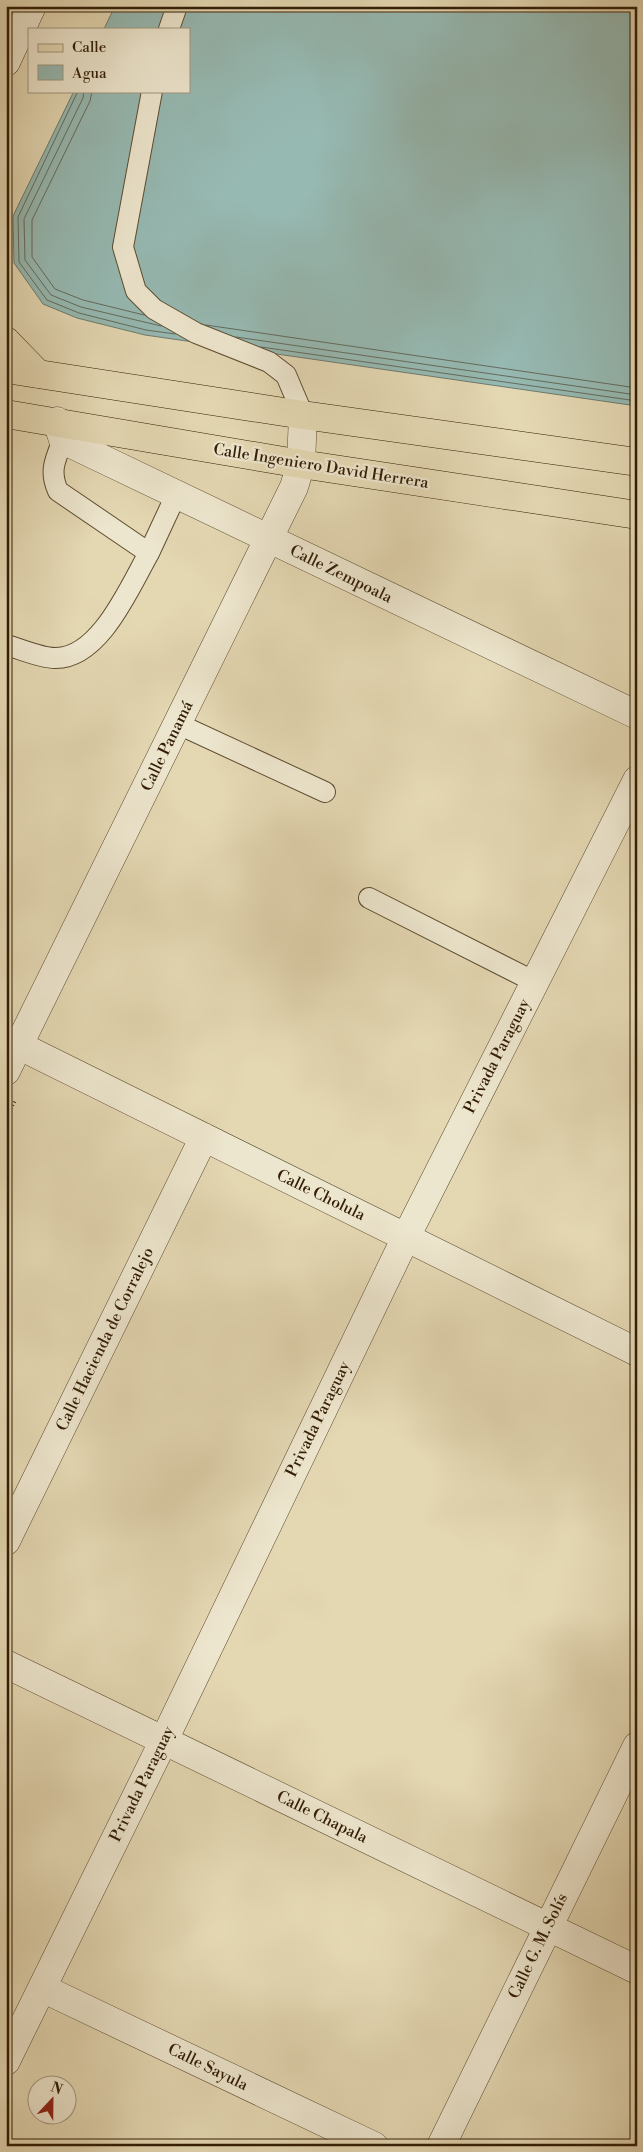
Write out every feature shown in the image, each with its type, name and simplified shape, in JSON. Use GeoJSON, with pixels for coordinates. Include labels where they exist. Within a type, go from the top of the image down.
{"type":"FeatureCollection","features":[{"type":"Feature","properties":{"kind":"main road"},"geometry":{"type":"LineString","coordinates":[[6,341],[38,374]]}},
{"type":"Feature","properties":{"kind":"main road"},"geometry":{"type":"LineString","coordinates":[[6,369],[303,415],[637,462]]}},
{"type":"Feature","properties":{"kind":"main road","name":"Calle Ingeniero David Herrera"},"geometry":{"type":"LineString","coordinates":[[6,414],[60,431],[301,464],[637,515]]}},
{"type":"Feature","properties":{"kind":"street"},"geometry":{"type":"LineString","coordinates":[[6,62],[32,6]]}},
{"type":"Feature","properties":{"kind":"street","name":"Calle Panamá"},"geometry":{"type":"LineString","coordinates":[[6,1071],[13,1042],[178,724],[294,488],[301,464],[303,415]]}},
{"type":"Feature","properties":{"kind":"street","name":"Calle Zempoala"},"geometry":{"type":"LineString","coordinates":[[60,431],[176,495],[637,715]]}},
{"type":"Feature","properties":{"kind":"street","name":"Privada Paraguay"},"geometry":{"type":"LineString","coordinates":[[6,2061],[164,1740],[406,1237],[637,780]]}},
{"type":"Feature","properties":{"kind":"street","name":"Calle Cholula"},"geometry":{"type":"LineString","coordinates":[[13,1042],[637,1352]]}},
{"type":"Feature","properties":{"kind":"street","name":"Calle Hacienda de Corralejo"},"geometry":{"type":"LineString","coordinates":[[6,1541],[204,1137]]}},
{"type":"Feature","properties":{"kind":"street","name":"Calle Chapala"},"geometry":{"type":"LineString","coordinates":[[6,1664],[637,1970]]}},
{"type":"Feature","properties":{"kind":"street","name":"Calle G. M. Solís"},"geometry":{"type":"LineString","coordinates":[[441,2146],[547,1926],[637,1746]]}},
{"type":"Feature","properties":{"kind":"street","name":"Calle Sayula"},"geometry":{"type":"LineString","coordinates":[[42,1988],[374,2146]]}},
{"type":"Feature","properties":{"kind":"lane"},"geometry":{"type":"LineString","coordinates":[[169,28],[176,6]]}},
{"type":"Feature","properties":{"kind":"lane"},"geometry":{"type":"LineString","coordinates":[[152,92],[123,247],[136,290],[154,309],[196,333],[269,362],[286,375],[303,415]]}},
{"type":"Feature","properties":{"kind":"lane"},"geometry":{"type":"LineString","coordinates":[[60,431],[52,480],[58,492],[149,553]]}},
{"type":"Feature","properties":{"kind":"lane"},"geometry":{"type":"LineString","coordinates":[[6,644],[54,658],[70,657],[88,646],[113,616],[149,553],[176,495]]}},
{"type":"Feature","properties":{"kind":"lane"},"geometry":{"type":"LineString","coordinates":[[178,724],[325,792]]}},
{"type":"Feature","properties":{"kind":"lane"},"geometry":{"type":"LineString","coordinates":[[369,898],[535,982]]}},
{"type":"Feature","properties":{"kind":"water"},"geometry":{"type":"Polygon","coordinates":[[[115,6],[637,6],[637,406],[145,335],[77,318],[43,304],[14,263],[13,216],[74,92],[190,92],[190,28],[104,28],[115,6]]]}}]}
